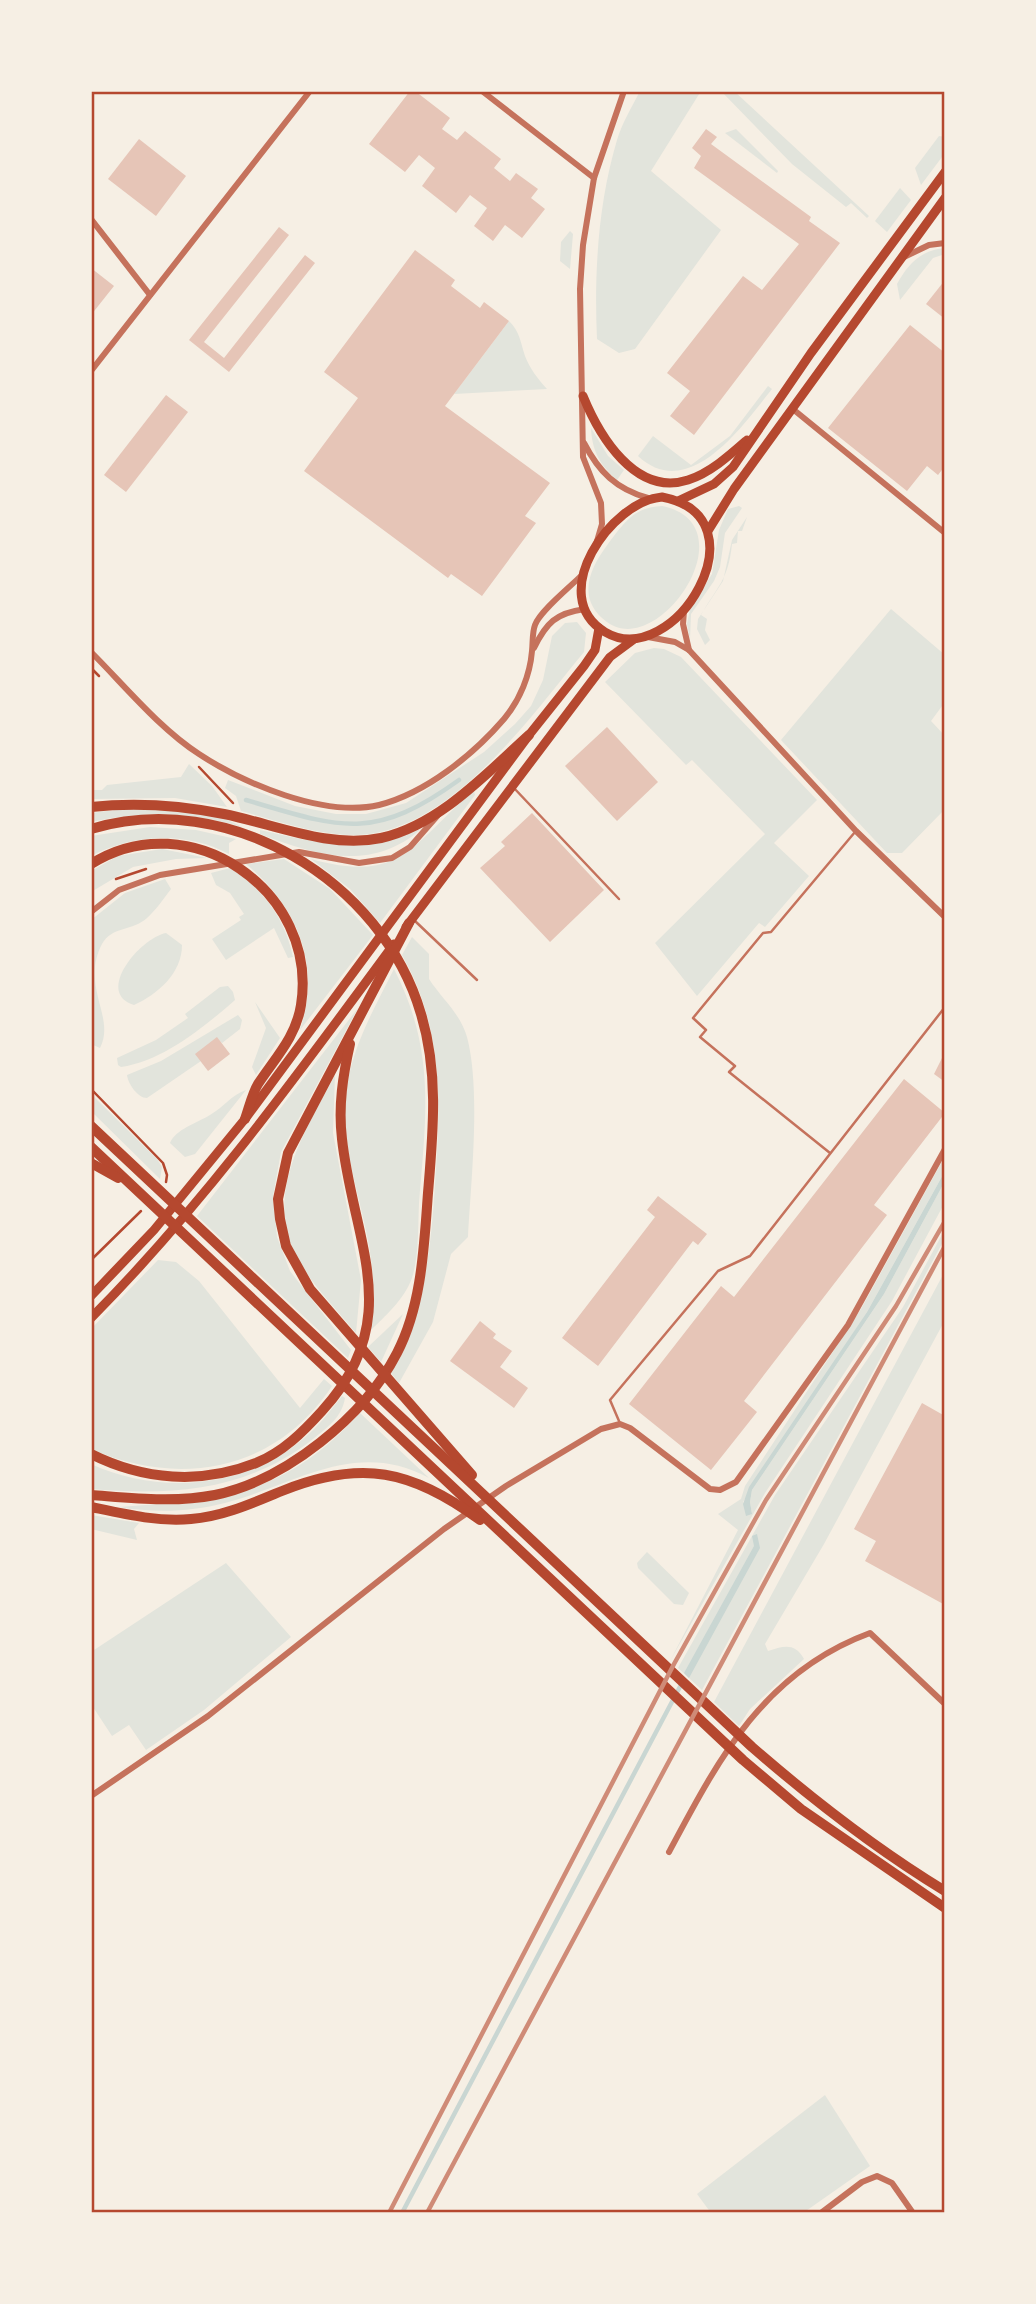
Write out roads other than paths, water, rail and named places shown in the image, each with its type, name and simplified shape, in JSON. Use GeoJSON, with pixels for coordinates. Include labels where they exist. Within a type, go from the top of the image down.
{"type":"FeatureCollection","features":[{"type":"Feature","properties":{"kind":"highway"},"geometry":{"type":"LineString","coordinates":[[91,807],[177,805],[298,832],[358,840],[382,838],[442,810],[529,735]]}},
{"type":"Feature","properties":{"kind":"highway"},"geometry":{"type":"LineString","coordinates":[[91,829],[162,819],[240,832],[303,861],[337,886],[364,913],[402,965],[422,1015],[434,1083],[433,1133],[421,1274],[412,1313],[398,1352],[352,1413],[295,1460],[271,1474],[216,1495],[172,1500],[91,1495]]}},
{"type":"Feature","properties":{"kind":"highway"},"geometry":{"type":"LineString","coordinates":[[91,864],[125,849],[159,844],[183,845],[220,856],[239,866],[260,883],[284,914],[298,950],[302,976],[301,1003],[295,1029],[256,1087],[245,1119]]}},
{"type":"Feature","properties":{"kind":"highway"},"geometry":{"type":"LineString","coordinates":[[411,921],[288,1153],[278,1199],[286,1246],[297,1270],[324,1306],[523,1532]]}},
{"type":"Feature","properties":{"kind":"highway"},"geometry":{"type":"LineString","coordinates":[[91,1454],[136,1472],[165,1476],[200,1476],[237,1470],[267,1458],[300,1434],[330,1402],[360,1351],[370,1311],[371,1289],[364,1240],[342,1139],[340,1108],[343,1075],[353,1031]]}},
{"type":"Feature","properties":{"kind":"highway"},"geometry":{"type":"LineString","coordinates":[[92,1126],[752,1747],[811,1799],[866,1840],[945,1891]]}},
{"type":"Feature","properties":{"kind":"highway"},"geometry":{"type":"LineString","coordinates":[[91,1147],[743,1760],[791,1801],[858,1851],[945,1908]]}},
{"type":"Feature","properties":{"kind":"highway"},"geometry":{"type":"LineString","coordinates":[[91,1163],[132,1186]]}},
{"type":"Feature","properties":{"kind":"highway"},"geometry":{"type":"LineString","coordinates":[[349,1371],[352,1413]]}},
{"type":"Feature","properties":{"kind":"highway"},"geometry":{"type":"LineString","coordinates":[[91,1507],[161,1520],[193,1519],[241,1508],[308,1481],[338,1474],[375,1471],[410,1479],[451,1498],[521,1551]]}},
{"type":"Feature","properties":{"kind":"main road"},"geometry":{"type":"LineString","coordinates":[[678,501],[723,477],[945,172]]}},
{"type":"Feature","properties":{"kind":"main road"},"geometry":{"type":"LineString","coordinates":[[708,531],[734,489],[794,410],[945,198]]}},
{"type":"Feature","properties":{"kind":"main road"},"geometry":{"type":"LineString","coordinates":[[583,396],[608,446],[624,463],[654,479],[671,482],[688,480],[722,461],[756,432]]}},
{"type":"Feature","properties":{"kind":"main road"},"geometry":{"type":"LineString","coordinates":[[648,498],[678,501],[697,513],[708,531],[708,569],[685,605],[666,627],[648,637],[633,640],[613,636],[598,628],[585,609],[581,592],[582,575],[595,546],[627,510],[648,498]]}},
{"type":"Feature","properties":{"kind":"main road"},"geometry":{"type":"LineString","coordinates":[[91,1296],[154,1230],[245,1119],[529,735],[596,650],[598,628]]}},
{"type":"Feature","properties":{"kind":"main road"},"geometry":{"type":"LineString","coordinates":[[91,1318],[166,1240],[244,1146],[610,657],[633,640]]}},
{"type":"Feature","properties":{"kind":"street"},"geometry":{"type":"LineString","coordinates":[[91,371],[310,91]]}},
{"type":"Feature","properties":{"kind":"street"},"geometry":{"type":"LineString","coordinates":[[482,91],[594,178]]}},
{"type":"Feature","properties":{"kind":"street"},"geometry":{"type":"LineString","coordinates":[[595,546],[602,524],[601,503],[583,457],[580,289],[584,234],[594,178],[624,91]]}},
{"type":"Feature","properties":{"kind":"street"},"geometry":{"type":"LineString","coordinates":[[91,219],[150,295]]}},
{"type":"Feature","properties":{"kind":"street"},"geometry":{"type":"LineString","coordinates":[[899,260],[929,245],[945,243]]}},
{"type":"Feature","properties":{"kind":"street"},"geometry":{"type":"LineString","coordinates":[[794,410],[945,533]]}},
{"type":"Feature","properties":{"kind":"street"},"geometry":{"type":"LineString","coordinates":[[583,440],[591,457],[609,480],[648,498]]}},
{"type":"Feature","properties":{"kind":"street"},"geometry":{"type":"LineString","coordinates":[[91,652],[197,753],[228,771],[279,793],[345,807],[376,806],[401,798],[470,752],[504,718],[519,697],[532,653],[537,620],[582,575]]}},
{"type":"Feature","properties":{"kind":"street"},"geometry":{"type":"LineString","coordinates":[[685,605],[683,624],[689,650]]}},
{"type":"Feature","properties":{"kind":"street"},"geometry":{"type":"LineString","coordinates":[[532,653],[543,629],[552,619],[585,609]]}},
{"type":"Feature","properties":{"kind":"street"},"geometry":{"type":"LineString","coordinates":[[648,637],[674,642],[689,650],[856,831],[945,917]]}},
{"type":"Feature","properties":{"kind":"street"},"geometry":{"type":"LineString","coordinates":[[91,912],[119,890],[138,880],[184,870],[299,852],[359,863],[392,858],[410,847],[431,826],[442,810]]}},
{"type":"Feature","properties":{"kind":"street"},"geometry":{"type":"LineString","coordinates":[[91,1796],[208,1716],[444,1529],[506,1486],[601,1429],[621,1424],[630,1427],[710,1489],[720,1490],[737,1482],[848,1325],[945,1149]]}},
{"type":"Feature","properties":{"kind":"street"},"geometry":{"type":"LineString","coordinates":[[669,1853],[723,1754],[769,1696],[837,1645],[870,1633],[945,1704]]}},
{"type":"Feature","properties":{"kind":"street"},"geometry":{"type":"LineString","coordinates":[[821,2213],[862,2182],[877,2176],[892,2183],[913,2213]]}},
{"type":"Feature","properties":{"kind":"lane"},"geometry":{"type":"LineString","coordinates":[[513,787],[619,898]]}},
{"type":"Feature","properties":{"kind":"lane"},"geometry":{"type":"LineString","coordinates":[[830,1153],[729,1072],[734,1066],[700,1037],[706,1030],[693,1018],[763,933],[771,932],[856,831]]}},
{"type":"Feature","properties":{"kind":"lane"},"geometry":{"type":"LineString","coordinates":[[411,921],[477,980]]}},
{"type":"Feature","properties":{"kind":"lane"},"geometry":{"type":"LineString","coordinates":[[621,1424],[610,1400],[718,1271],[750,1256],[945,1007]]}},
{"type":"Feature","properties":{"kind":"waterway"},"geometry":{"type":"LineString","coordinates":[[246,800],[307,817],[356,824],[379,821],[403,813],[459,780]]}},
{"type":"Feature","properties":{"kind":"waterway"},"geometry":{"type":"LineString","coordinates":[[402,2213],[683,1681]]}},
{"type":"Feature","properties":{"kind":"railway"},"geometry":{"type":"LineString","coordinates":[[389,2213],[674,1664],[766,1500],[896,1306],[945,1221]]}},
{"type":"Feature","properties":{"kind":"railway"},"geometry":{"type":"LineString","coordinates":[[427,2213],[945,1246]]}}]}
